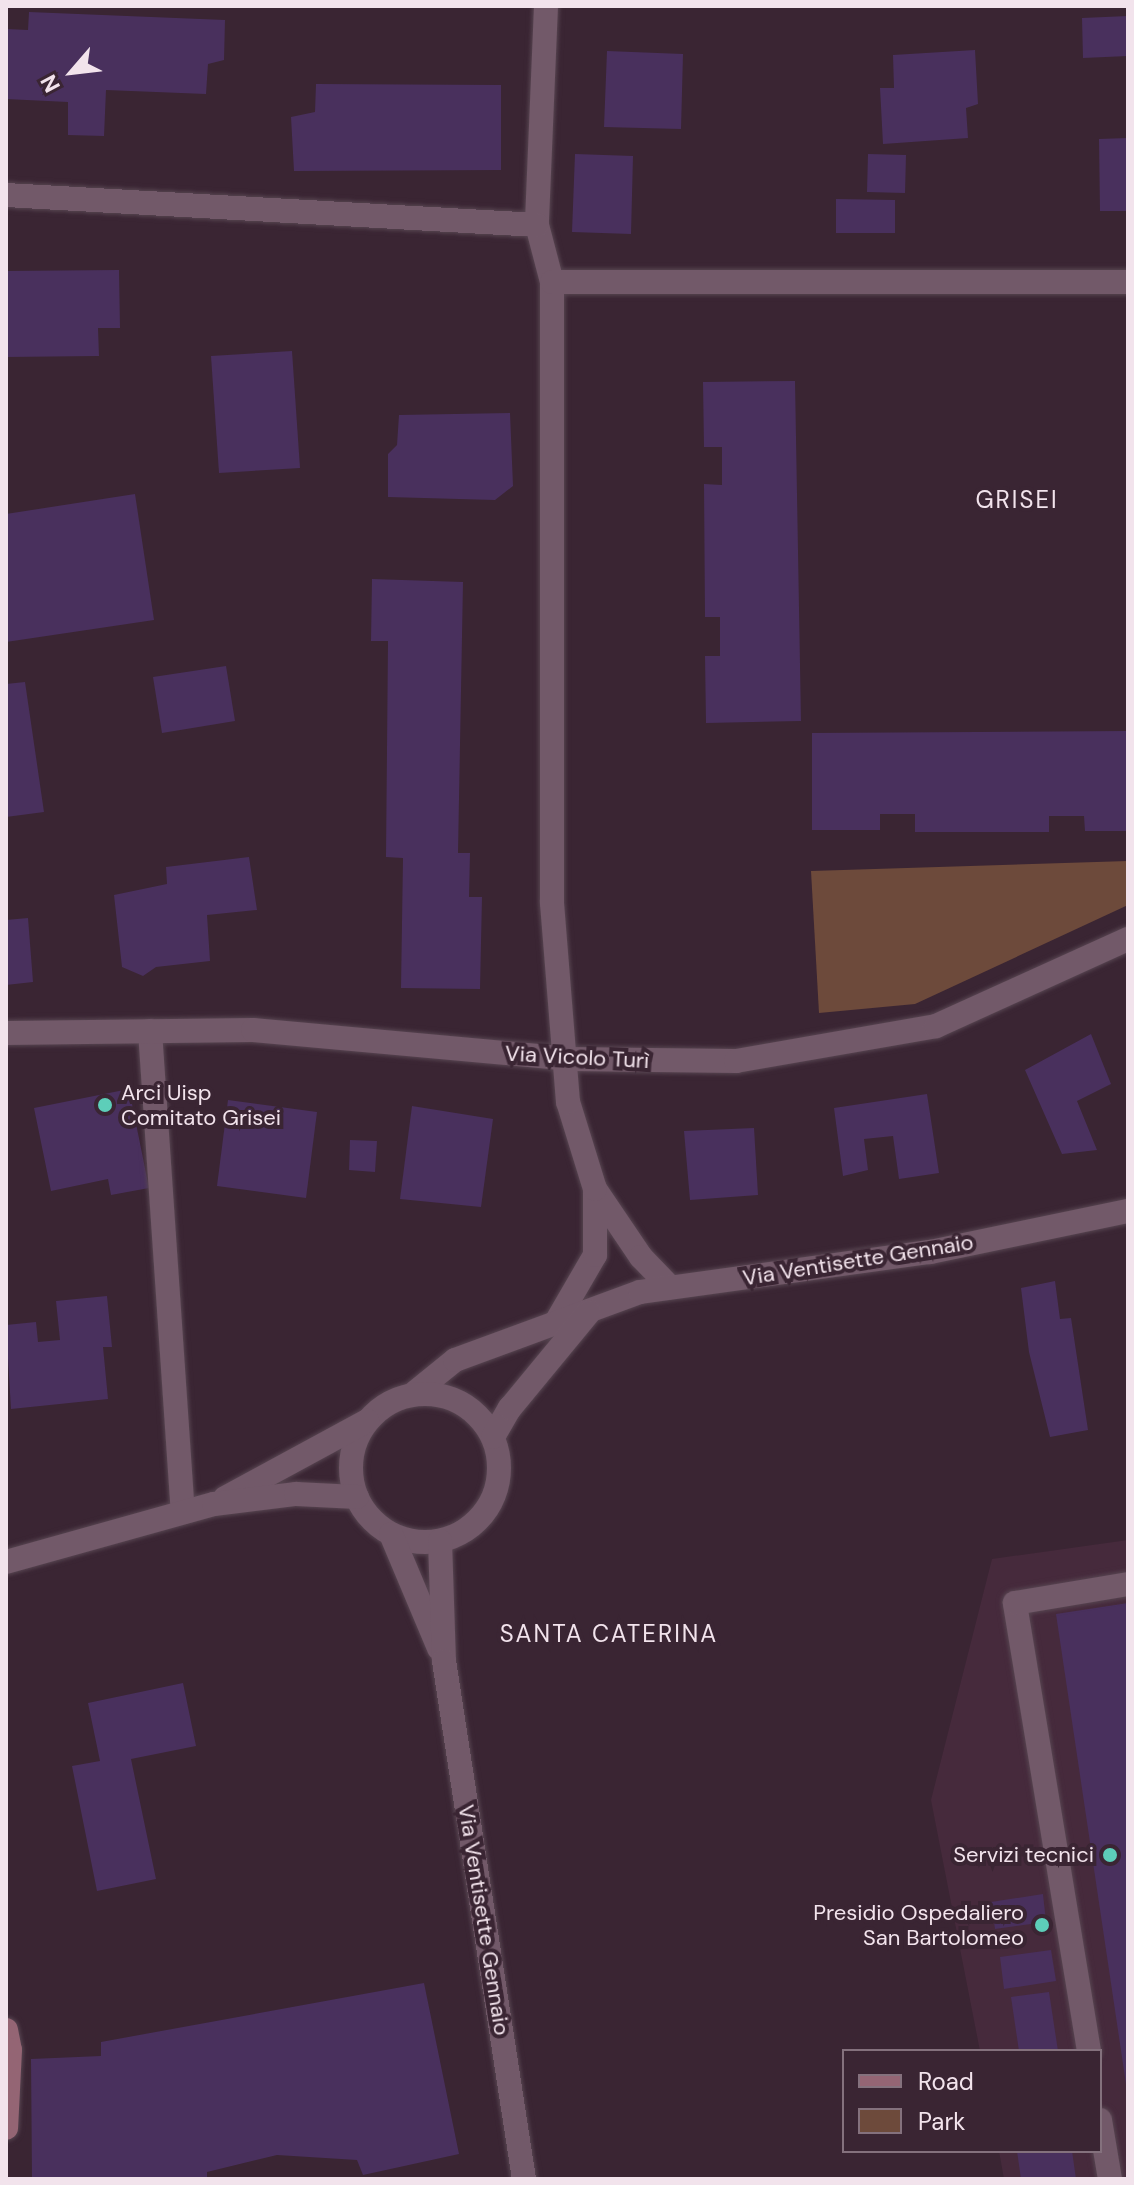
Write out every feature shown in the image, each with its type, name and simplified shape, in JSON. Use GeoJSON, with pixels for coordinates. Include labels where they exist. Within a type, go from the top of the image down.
{"type":"FeatureCollection","features":[{"type":"Feature","properties":{"kind":"street"},"geometry":{"type":"LineString","coordinates":[[546,6],[537,225],[552,282],[552,903],[569,1059],[568,1102],[595,1189],[641,1257],[670,1287]]}},
{"type":"Feature","properties":{"kind":"street"},"geometry":{"type":"LineString","coordinates":[[6,195],[537,225]]}},
{"type":"Feature","properties":{"kind":"street"},"geometry":{"type":"LineString","coordinates":[[552,282],[1128,282]]}},
{"type":"Feature","properties":{"kind":"street","name":"Via Vicolo Turì"},"geometry":{"type":"LineString","coordinates":[[6,1033],[253,1030],[569,1059],[736,1061],[936,1026],[1128,939]]}},
{"type":"Feature","properties":{"kind":"street"},"geometry":{"type":"LineString","coordinates":[[150,1031],[183,1512]]}},
{"type":"Feature","properties":{"kind":"street"},"geometry":{"type":"LineString","coordinates":[[555,1324],[595,1255],[595,1189]]}},
{"type":"Feature","properties":{"kind":"street","name":"Via Ventisette Gennaio"},"geometry":{"type":"LineString","coordinates":[[214,1504],[367,1421],[388,1403],[413,1394],[455,1360],[640,1292],[930,1252],[1128,1211]]}},
{"type":"Feature","properties":{"kind":"street","name":"Via Ventisette Gennaio"},"geometry":{"type":"LineString","coordinates":[[493,1437],[510,1408],[589,1312]]}},
{"type":"Feature","properties":{"kind":"street"},"geometry":{"type":"LineString","coordinates":[[391,1534],[415,1542],[440,1541],[479,1520],[492,1502],[498,1481],[493,1437],[461,1402],[413,1394]]}},
{"type":"Feature","properties":{"kind":"street"},"geometry":{"type":"LineString","coordinates":[[357,1497],[351,1457],[367,1421]]}},
{"type":"Feature","properties":{"kind":"street","name":"Via Ventisette Gennaio"},"geometry":{"type":"LineString","coordinates":[[6,1562],[214,1504],[296,1494],[357,1497],[391,1534],[444,1661]]}},
{"type":"Feature","properties":{"kind":"street","name":"Via Ventisette Gennaio"},"geometry":{"type":"LineString","coordinates":[[440,1541],[444,1661],[524,2179]]}},
{"type":"Feature","properties":{"kind":"street"},"geometry":{"type":"LineString","coordinates":[[1089,2049],[1015,1603],[1128,1584]]}},
{"type":"Feature","properties":{"kind":"street"},"geometry":{"type":"LineString","coordinates":[[6,2030],[10,2050],[6,2128]]}},
{"type":"Feature","properties":{"kind":"street"},"geometry":{"type":"LineString","coordinates":[[1102,2132],[1110,2179]]}},
{"type":"Feature","properties":{"kind":"shaded area","name":"Presidio Ospedaliero San Bartolomeo"},"geometry":{"type":"Polygon","coordinates":[[[1128,1540],[1128,2179],[1004,2179],[999,2153],[1102,2153],[1102,2049],[980,2049],[931,1800],[992,1559],[1128,1540]]]}},
{"type":"Feature","properties":{"kind":"green space"},"geometry":{"type":"Polygon","coordinates":[[[1128,861],[1128,905],[915,1004],[819,1013],[811,871],[1128,861]]]}},
{"type":"Feature","properties":{"kind":"building"},"geometry":{"type":"Polygon","coordinates":[[[29,12],[225,20],[224,60],[208,64],[206,94],[106,90],[104,136],[68,135],[68,102],[6,99],[6,29],[28,30],[29,12]]]}},
{"type":"Feature","properties":{"kind":"building"},"geometry":{"type":"Polygon","coordinates":[[[1128,16],[1128,56],[1083,58],[1082,18],[1128,16]]]}},
{"type":"Feature","properties":{"kind":"building"},"geometry":{"type":"Polygon","coordinates":[[[975,50],[978,104],[966,108],[968,138],[883,144],[880,88],[894,88],[893,55],[975,50]]]}},
{"type":"Feature","properties":{"kind":"building"},"geometry":{"type":"Polygon","coordinates":[[[607,51],[683,54],[681,129],[604,127],[607,51]]]}},
{"type":"Feature","properties":{"kind":"building"},"geometry":{"type":"Polygon","coordinates":[[[316,84],[501,85],[501,170],[294,171],[291,117],[315,112],[316,84]]]}},
{"type":"Feature","properties":{"kind":"building"},"geometry":{"type":"Polygon","coordinates":[[[1128,138],[1128,211],[1100,211],[1099,139],[1128,138]]]}},
{"type":"Feature","properties":{"kind":"building"},"geometry":{"type":"Polygon","coordinates":[[[575,154],[633,156],[631,234],[572,232],[575,154]]]}},
{"type":"Feature","properties":{"kind":"building"},"geometry":{"type":"Polygon","coordinates":[[[868,154],[906,155],[905,193],[867,192],[868,154]]]}},
{"type":"Feature","properties":{"kind":"building"},"geometry":{"type":"Polygon","coordinates":[[[836,199],[895,200],[895,233],[836,233],[836,199]]]}},
{"type":"Feature","properties":{"kind":"building"},"geometry":{"type":"Polygon","coordinates":[[[119,270],[120,328],[98,328],[99,356],[6,357],[6,271],[119,270]]]}},
{"type":"Feature","properties":{"kind":"building"},"geometry":{"type":"Polygon","coordinates":[[[292,351],[300,468],[219,473],[211,356],[292,351]]]}},
{"type":"Feature","properties":{"kind":"building"},"geometry":{"type":"Polygon","coordinates":[[[795,381],[801,721],[706,723],[705,656],[720,656],[720,617],[705,617],[704,484],[722,485],[722,447],[704,447],[703,382],[795,381]]]}},
{"type":"Feature","properties":{"kind":"building"},"geometry":{"type":"Polygon","coordinates":[[[510,413],[513,486],[495,500],[388,497],[388,454],[397,445],[399,415],[510,413]]]}},
{"type":"Feature","properties":{"kind":"building"},"geometry":{"type":"Polygon","coordinates":[[[135,494],[154,620],[6,642],[6,514],[135,494]]]}},
{"type":"Feature","properties":{"kind":"building"},"geometry":{"type":"Polygon","coordinates":[[[372,579],[463,582],[458,853],[470,853],[469,897],[482,897],[480,989],[401,988],[403,858],[386,857],[388,641],[371,641],[372,579]]]}},
{"type":"Feature","properties":{"kind":"building"},"geometry":{"type":"Polygon","coordinates":[[[226,666],[235,721],[162,733],[153,677],[226,666]]]}},
{"type":"Feature","properties":{"kind":"building"},"geometry":{"type":"Polygon","coordinates":[[[25,682],[44,812],[6,817],[6,684],[25,682]]]}},
{"type":"Feature","properties":{"kind":"building"},"geometry":{"type":"Polygon","coordinates":[[[1128,731],[1128,831],[1085,831],[1084,816],[1049,816],[1049,832],[915,832],[915,814],[880,814],[880,830],[812,830],[812,733],[1128,731]]]}},
{"type":"Feature","properties":{"kind":"building"},"geometry":{"type":"Polygon","coordinates":[[[249,857],[257,910],[207,915],[210,961],[156,967],[143,976],[122,967],[114,895],[167,884],[166,867],[249,857]]]}},
{"type":"Feature","properties":{"kind":"building"},"geometry":{"type":"Polygon","coordinates":[[[28,918],[33,982],[6,985],[6,920],[28,918]]]}},
{"type":"Feature","properties":{"kind":"building"},"geometry":{"type":"Polygon","coordinates":[[[1091,1034],[1111,1084],[1077,1101],[1097,1150],[1062,1154],[1025,1070],[1091,1034]]]}},
{"type":"Feature","properties":{"kind":"building"},"geometry":{"type":"Polygon","coordinates":[[[129,1089],[149,1188],[111,1195],[108,1179],[51,1191],[34,1108],[129,1089]]]}},
{"type":"Feature","properties":{"kind":"building"},"geometry":{"type":"Polygon","coordinates":[[[927,1094],[939,1173],[899,1179],[893,1136],[864,1139],[868,1170],[843,1176],[834,1108],[927,1094]]]}},
{"type":"Feature","properties":{"kind":"building"},"geometry":{"type":"Polygon","coordinates":[[[228,1100],[317,1112],[306,1198],[217,1186],[228,1100]]]}},
{"type":"Feature","properties":{"kind":"building"},"geometry":{"type":"Polygon","coordinates":[[[412,1106],[493,1119],[481,1207],[400,1199],[412,1106]]]}},
{"type":"Feature","properties":{"kind":"building"},"geometry":{"type":"Polygon","coordinates":[[[754,1128],[758,1195],[690,1200],[684,1131],[754,1128]]]}},
{"type":"Feature","properties":{"kind":"building"},"geometry":{"type":"Polygon","coordinates":[[[350,1140],[377,1141],[375,1172],[349,1170],[350,1140]]]}},
{"type":"Feature","properties":{"kind":"building"},"geometry":{"type":"Polygon","coordinates":[[[1055,1281],[1060,1319],[1071,1318],[1088,1430],[1050,1437],[1029,1352],[1021,1288],[1055,1281]]]}},
{"type":"Feature","properties":{"kind":"building"},"geometry":{"type":"Polygon","coordinates":[[[107,1296],[112,1347],[103,1347],[108,1399],[11,1409],[6,1325],[36,1322],[38,1342],[60,1340],[56,1301],[107,1296]]]}},
{"type":"Feature","properties":{"kind":"building","name":"Servizi tecnici"},"geometry":{"type":"Polygon","coordinates":[[[1128,1603],[1128,2084],[1126,2084],[1056,1614],[1128,1603]]]}},
{"type":"Feature","properties":{"kind":"building"},"geometry":{"type":"Polygon","coordinates":[[[183,1683],[196,1746],[131,1759],[156,1879],[97,1891],[72,1766],[100,1761],[88,1703],[183,1683]]]}},
{"type":"Feature","properties":{"kind":"building"},"geometry":{"type":"Polygon","coordinates":[[[1043,1894],[1046,1922],[995,1929],[991,1902],[1043,1894]]]}},
{"type":"Feature","properties":{"kind":"building"},"geometry":{"type":"Polygon","coordinates":[[[1051,1950],[1056,1981],[1004,1989],[1000,1957],[1051,1950]]]}},
{"type":"Feature","properties":{"kind":"building"},"geometry":{"type":"Polygon","coordinates":[[[424,1983],[459,2154],[363,2175],[357,2160],[277,2155],[207,2172],[207,2179],[32,2179],[31,2059],[101,2056],[101,2042],[424,1983]]]}},
{"type":"Feature","properties":{"kind":"building"},"geometry":{"type":"Polygon","coordinates":[[[1049,1992],[1058,2049],[1019,2049],[1011,1997],[1049,1992]]]}},
{"type":"Feature","properties":{"kind":"building"},"geometry":{"type":"Polygon","coordinates":[[[1017,2153],[1072,2153],[1076,2179],[1021,2179],[1017,2153]]]}},
{"type":"Feature","properties":{"kind":"place","name":"Arci Uisp Comitato Grisei"},"geometry":{"type":"Point","coordinates":[105,1105]}},
{"type":"Feature","properties":{"kind":"place","name":"Servizi tecnici"},"geometry":{"type":"Point","coordinates":[1110,1855]}},
{"type":"Feature","properties":{"kind":"place","name":"Presidio Ospedaliero San Bartolomeo"},"geometry":{"type":"Point","coordinates":[1042,1925]}},
{"type":"Feature","properties":{"kind":"district","name":"GRISEI"},"geometry":{"type":"Point","coordinates":[1017,500]}},
{"type":"Feature","properties":{"kind":"district","name":"SANTA CATERINA"},"geometry":{"type":"Point","coordinates":[609,1634]}}]}
